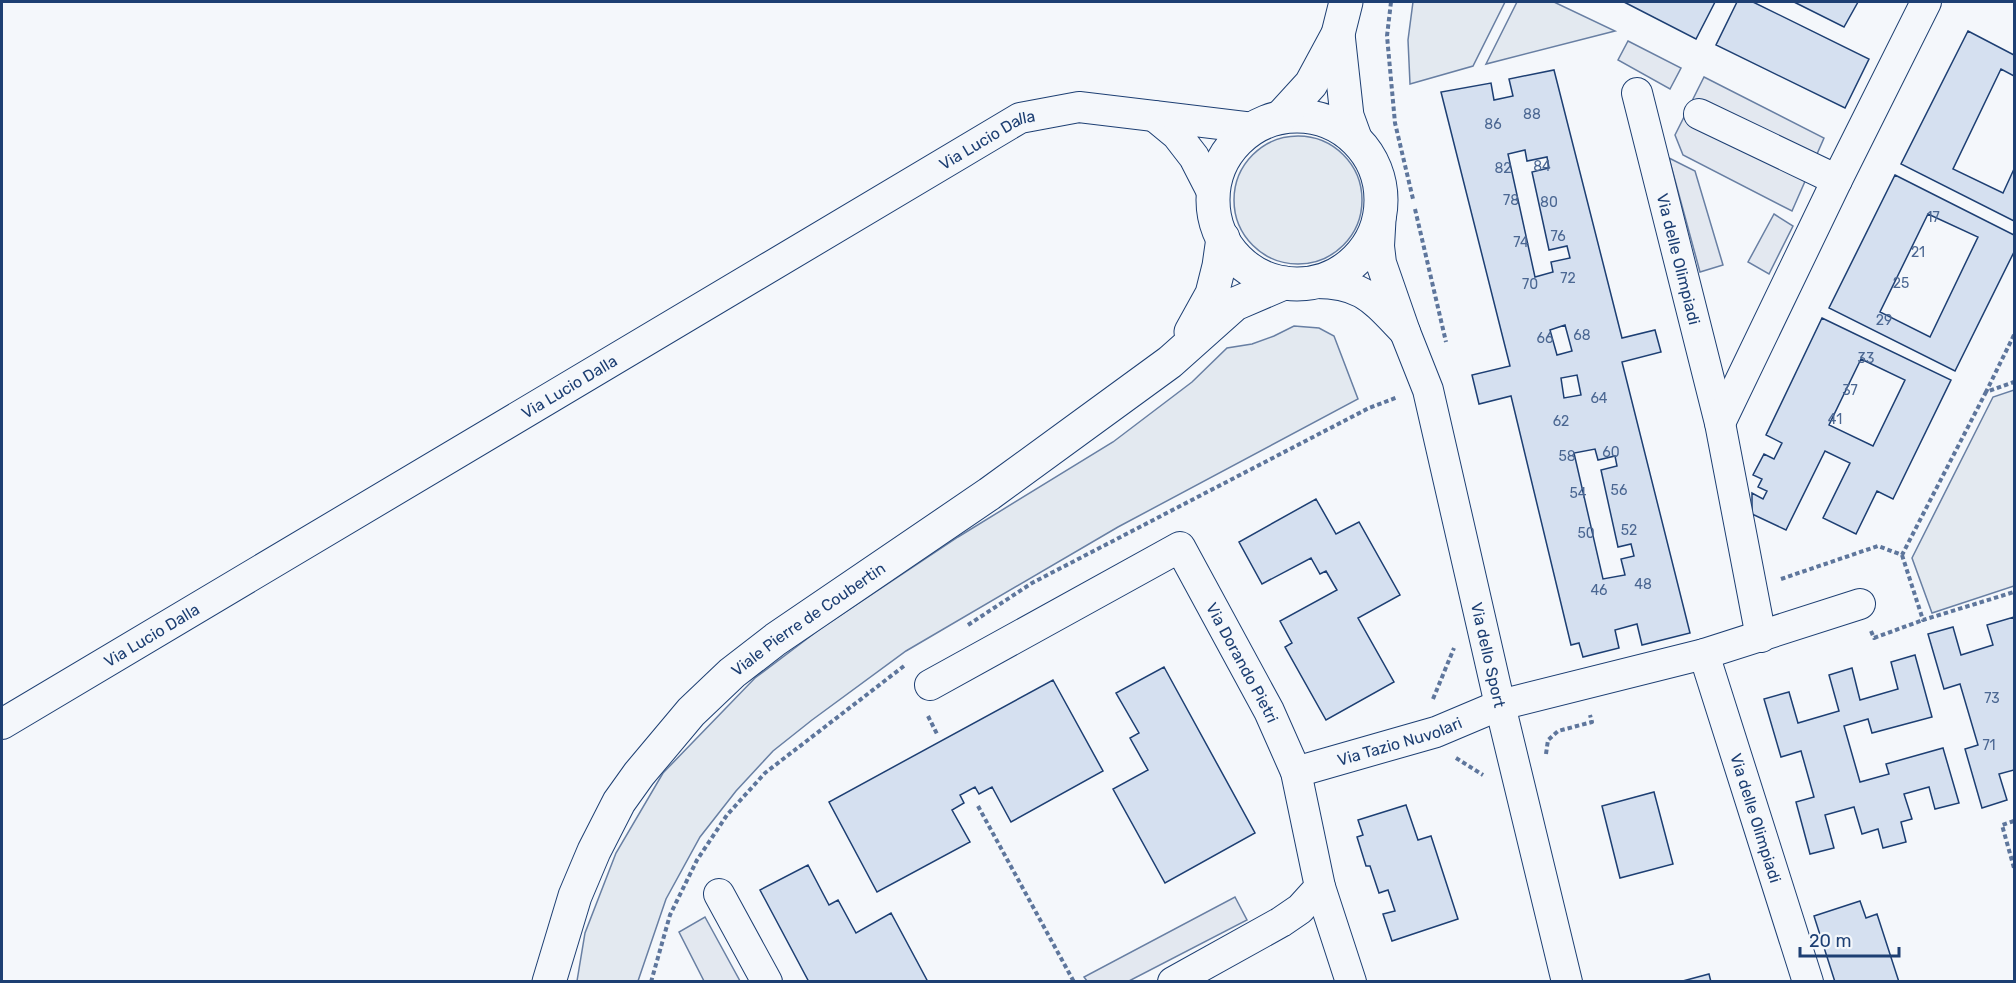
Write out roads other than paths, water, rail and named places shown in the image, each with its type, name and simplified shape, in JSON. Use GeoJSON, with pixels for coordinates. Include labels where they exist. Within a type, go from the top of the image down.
{"type":"FeatureCollection","features":[{"type":"Feature","properties":{"kind":"street"},"geometry":{"type":"LineString","coordinates":[[1267,122],[1311,84],[1338,34],[1346,2]]}},
{"type":"Feature","properties":{"kind":"street"},"geometry":{"type":"LineString","coordinates":[[1720,423],[1926,2]]}},
{"type":"Feature","properties":{"kind":"street"},"geometry":{"type":"LineString","coordinates":[[1338,34],[1347,116],[1355,138]]}},
{"type":"Feature","properties":{"kind":"street","name":"Via delle Olimpiadi"},"geometry":{"type":"LineString","coordinates":[[1637,93],[1774,632]]}},
{"type":"Feature","properties":{"kind":"street","name":"Via Lucio Dalla"},"geometry":{"type":"LineString","coordinates":[[2,724],[1020,118],[1079,107],[1154,116],[1267,122]]}},
{"type":"Feature","properties":{"kind":"street"},"geometry":{"type":"LineString","coordinates":[[1699,114],[1837,180]]}},
{"type":"Feature","properties":{"kind":"street"},"geometry":{"type":"LineString","coordinates":[[1154,116],[1177,135],[1194,157],[1213,194]]}},
{"type":"Feature","properties":{"kind":"street","name":"Viale Pierre de Coubertin"},"geometry":{"type":"LineString","coordinates":[[549,981],[574,896],[619,802],[639,774],[691,712],[732,673],[776,639],[989,494],[1170,362],[1235,304],[1299,283],[1335,275],[1357,259],[1373,237],[1381,211],[1380,185],[1371,159],[1355,138],[1332,123],[1306,116],[1267,122],[1236,142],[1215,176],[1213,194],[1218,230],[1230,251],[1246,268],[1267,279],[1299,283]]}},
{"type":"Feature","properties":{"kind":"street","name":"Via dello Sport"},"geometry":{"type":"LineString","coordinates":[[1381,211],[1379,246],[1381,263],[1428,390],[1500,705],[1567,981]]}},
{"type":"Feature","properties":{"kind":"street","name":"Viale Pierre de Coubertin"},"geometry":{"type":"LineString","coordinates":[[1179,352],[1212,294],[1223,238]]}},
{"type":"Feature","properties":{"kind":"street","name":"Via dello Sport"},"geometry":{"type":"LineString","coordinates":[[1299,283],[1342,285],[1359,290],[1372,298],[1406,332]]}},
{"type":"Feature","properties":{"kind":"street","name":"Via Dorando Pietri"},"geometry":{"type":"LineString","coordinates":[[930,685],[1180,547],[1269,711],[1296,772],[1320,887]]}},
{"type":"Feature","properties":{"kind":"street"},"geometry":{"type":"LineString","coordinates":[[1500,705],[1584,696],[1704,654],[1860,604]]}},
{"type":"Feature","properties":{"kind":"street","name":"Via delle Olimpiadi"},"geometry":{"type":"LineString","coordinates":[[1704,654],[1808,981]]}},
{"type":"Feature","properties":{"kind":"street","name":"Via Tazio Nuvolari"},"geometry":{"type":"LineString","coordinates":[[1296,772],[1436,732],[1500,705]]}},
{"type":"Feature","properties":{"kind":"street"},"geometry":{"type":"LineString","coordinates":[[1173,981],[1281,922],[1300,909],[1320,887],[1351,981]]}},
{"type":"Feature","properties":{"kind":"street"},"geometry":{"type":"LineString","coordinates":[[718,894],[767,981]]}}]}
